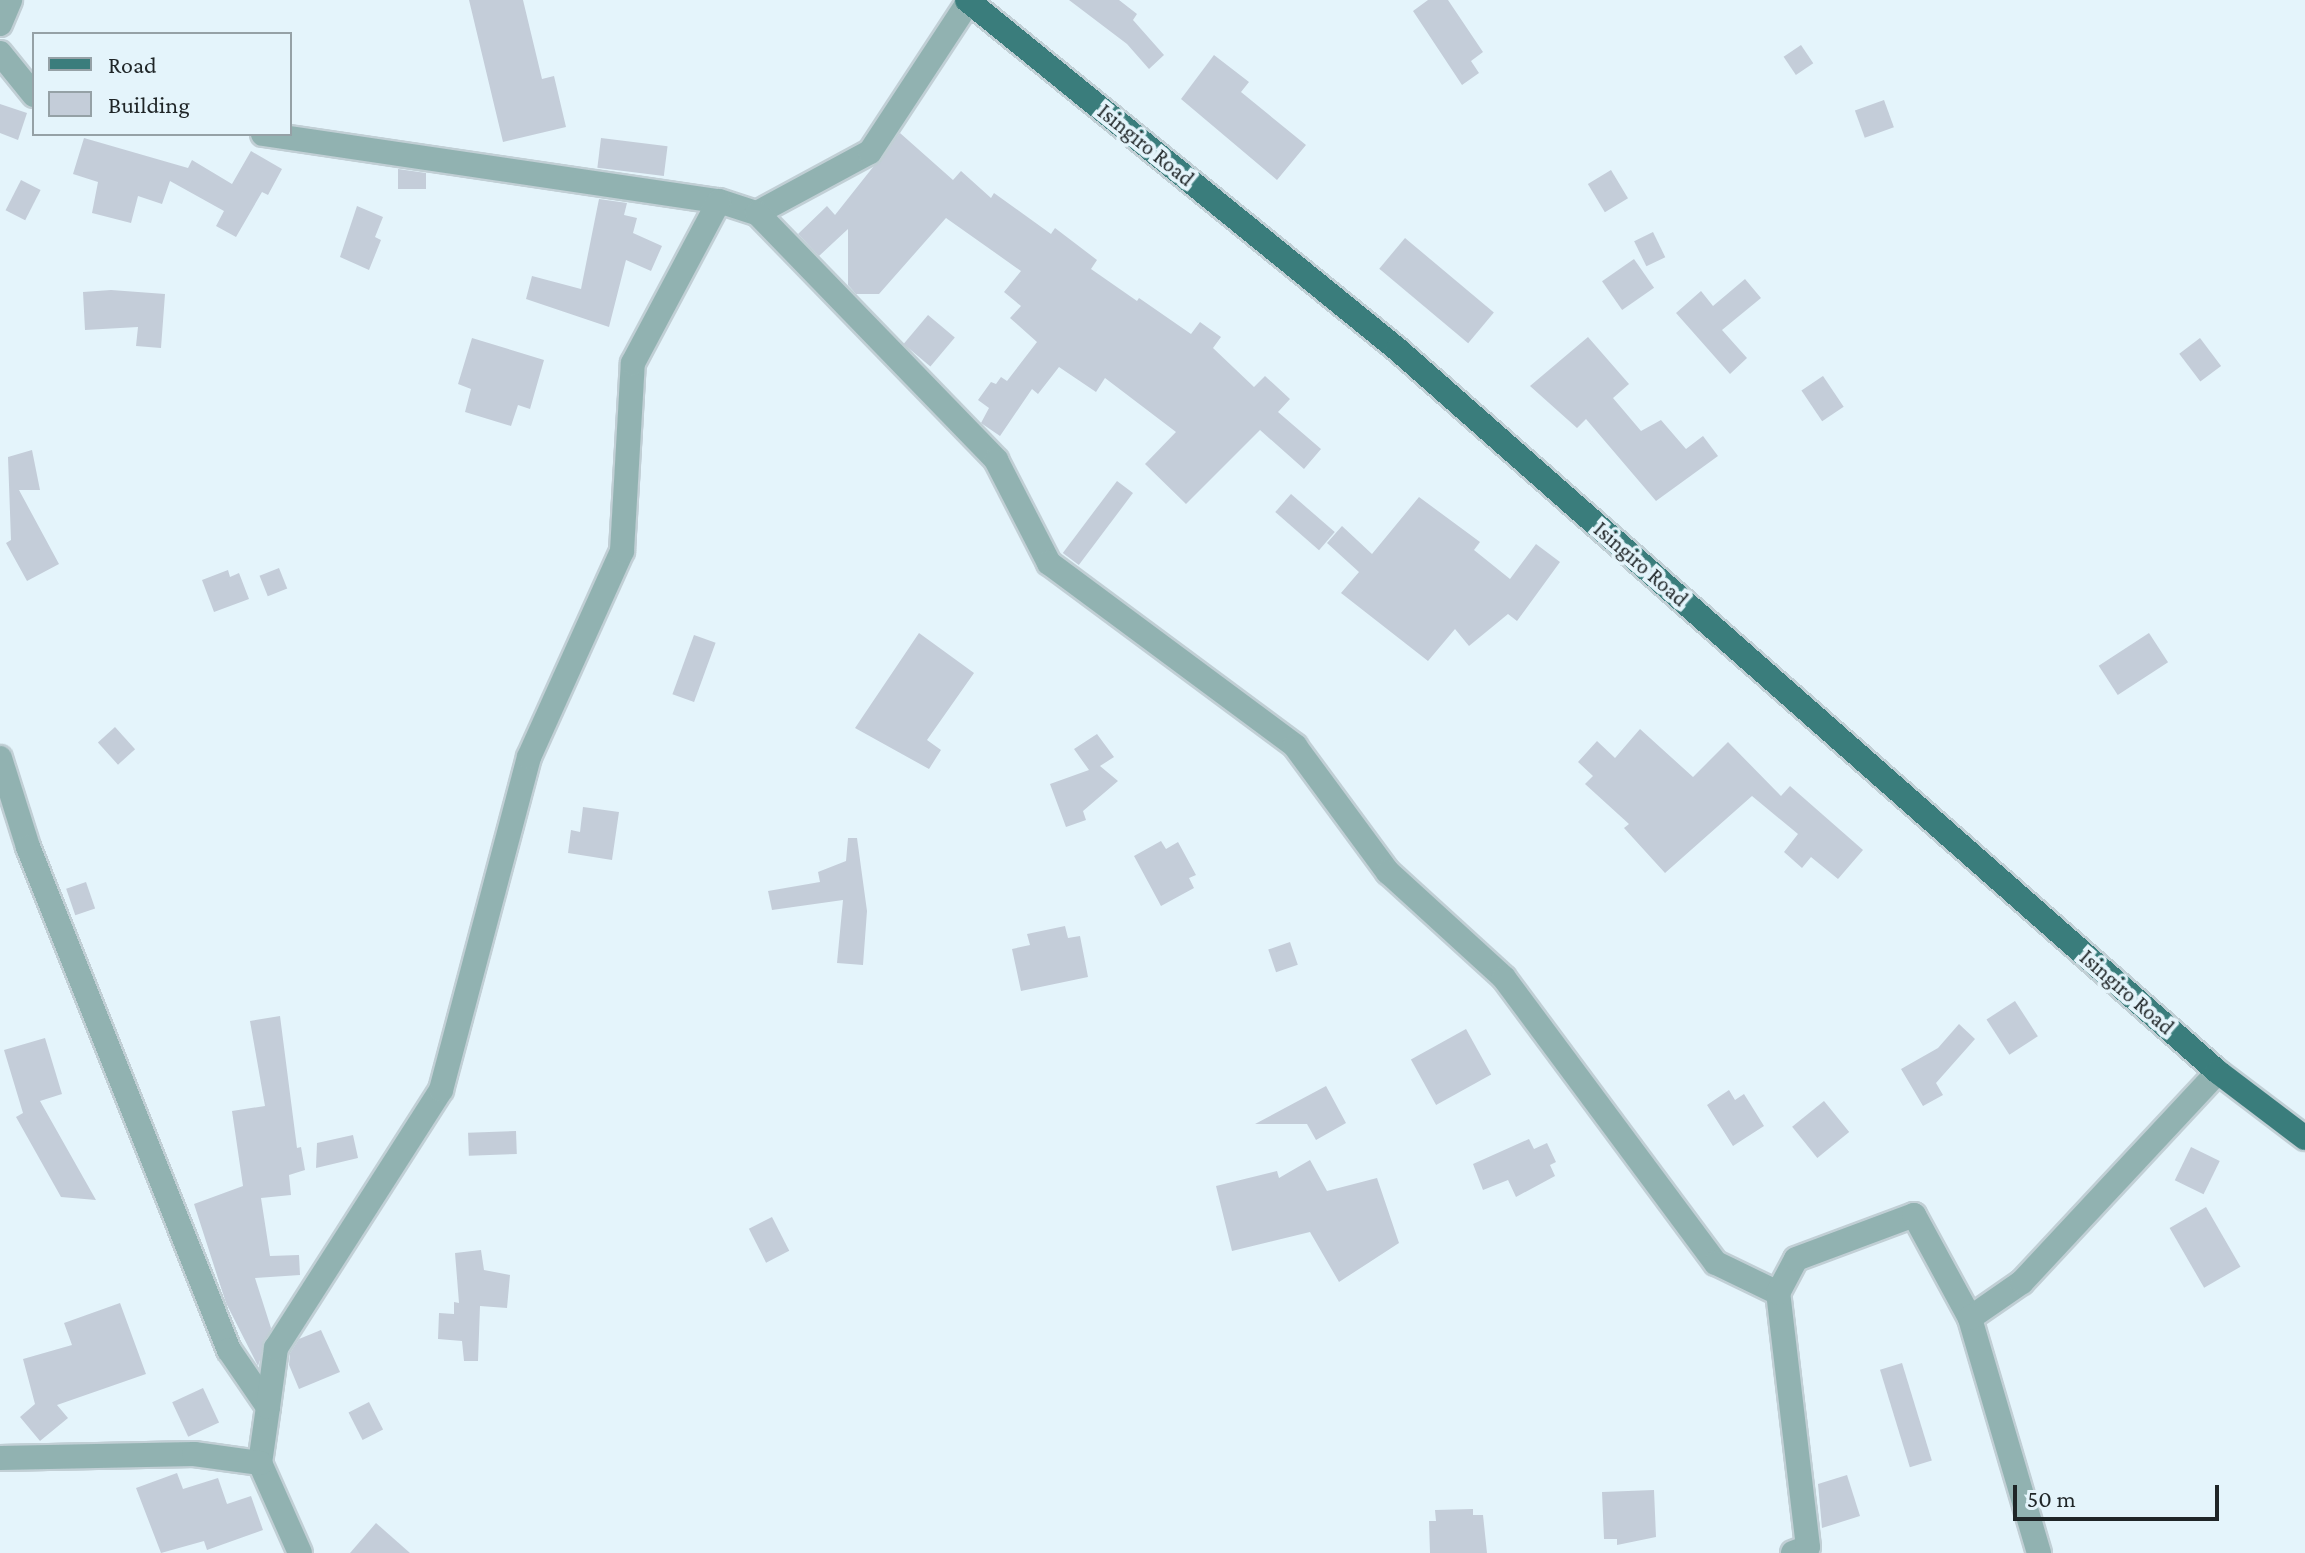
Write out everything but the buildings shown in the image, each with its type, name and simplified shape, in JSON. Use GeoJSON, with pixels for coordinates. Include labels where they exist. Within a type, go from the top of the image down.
{"type":"FeatureCollection","features":[{"type":"Feature","properties":{"kind":"main road","name":"Isingiro Road"},"geometry":{"type":"LineString","coordinates":[[968,1],[1397,349],[2218,1072],[2305,1138]]}},
{"type":"Feature","properties":{"kind":"street"},"geometry":{"type":"LineString","coordinates":[[0,24],[10,0]]}},
{"type":"Feature","properties":{"kind":"street"},"geometry":{"type":"LineString","coordinates":[[757,213],[870,152],[968,1]]}},
{"type":"Feature","properties":{"kind":"street"},"geometry":{"type":"LineString","coordinates":[[0,53],[32,93]]}},
{"type":"Feature","properties":{"kind":"street"},"geometry":{"type":"LineString","coordinates":[[277,136],[719,201],[757,213],[996,460],[1049,563],[1295,746],[1388,872],[1504,978],[1716,1263],[1778,1293]]}},
{"type":"Feature","properties":{"kind":"street"},"geometry":{"type":"LineString","coordinates":[[300,1553],[260,1463],[276,1348],[441,1090],[529,757],[622,551],[633,363],[719,201]]}},
{"type":"Feature","properties":{"kind":"street"},"geometry":{"type":"LineString","coordinates":[[0,758],[28,847],[229,1350],[268,1407]]}},
{"type":"Feature","properties":{"kind":"street"},"geometry":{"type":"LineString","coordinates":[[1970,1318],[2022,1282],[2218,1072]]}},
{"type":"Feature","properties":{"kind":"street"},"geometry":{"type":"LineString","coordinates":[[1793,1553],[1808,1547],[1778,1293],[1796,1259],[1914,1215],[1970,1318],[2039,1553]]}},
{"type":"Feature","properties":{"kind":"street"},"geometry":{"type":"LineString","coordinates":[[0,1458],[194,1454],[260,1463]]}}]}
